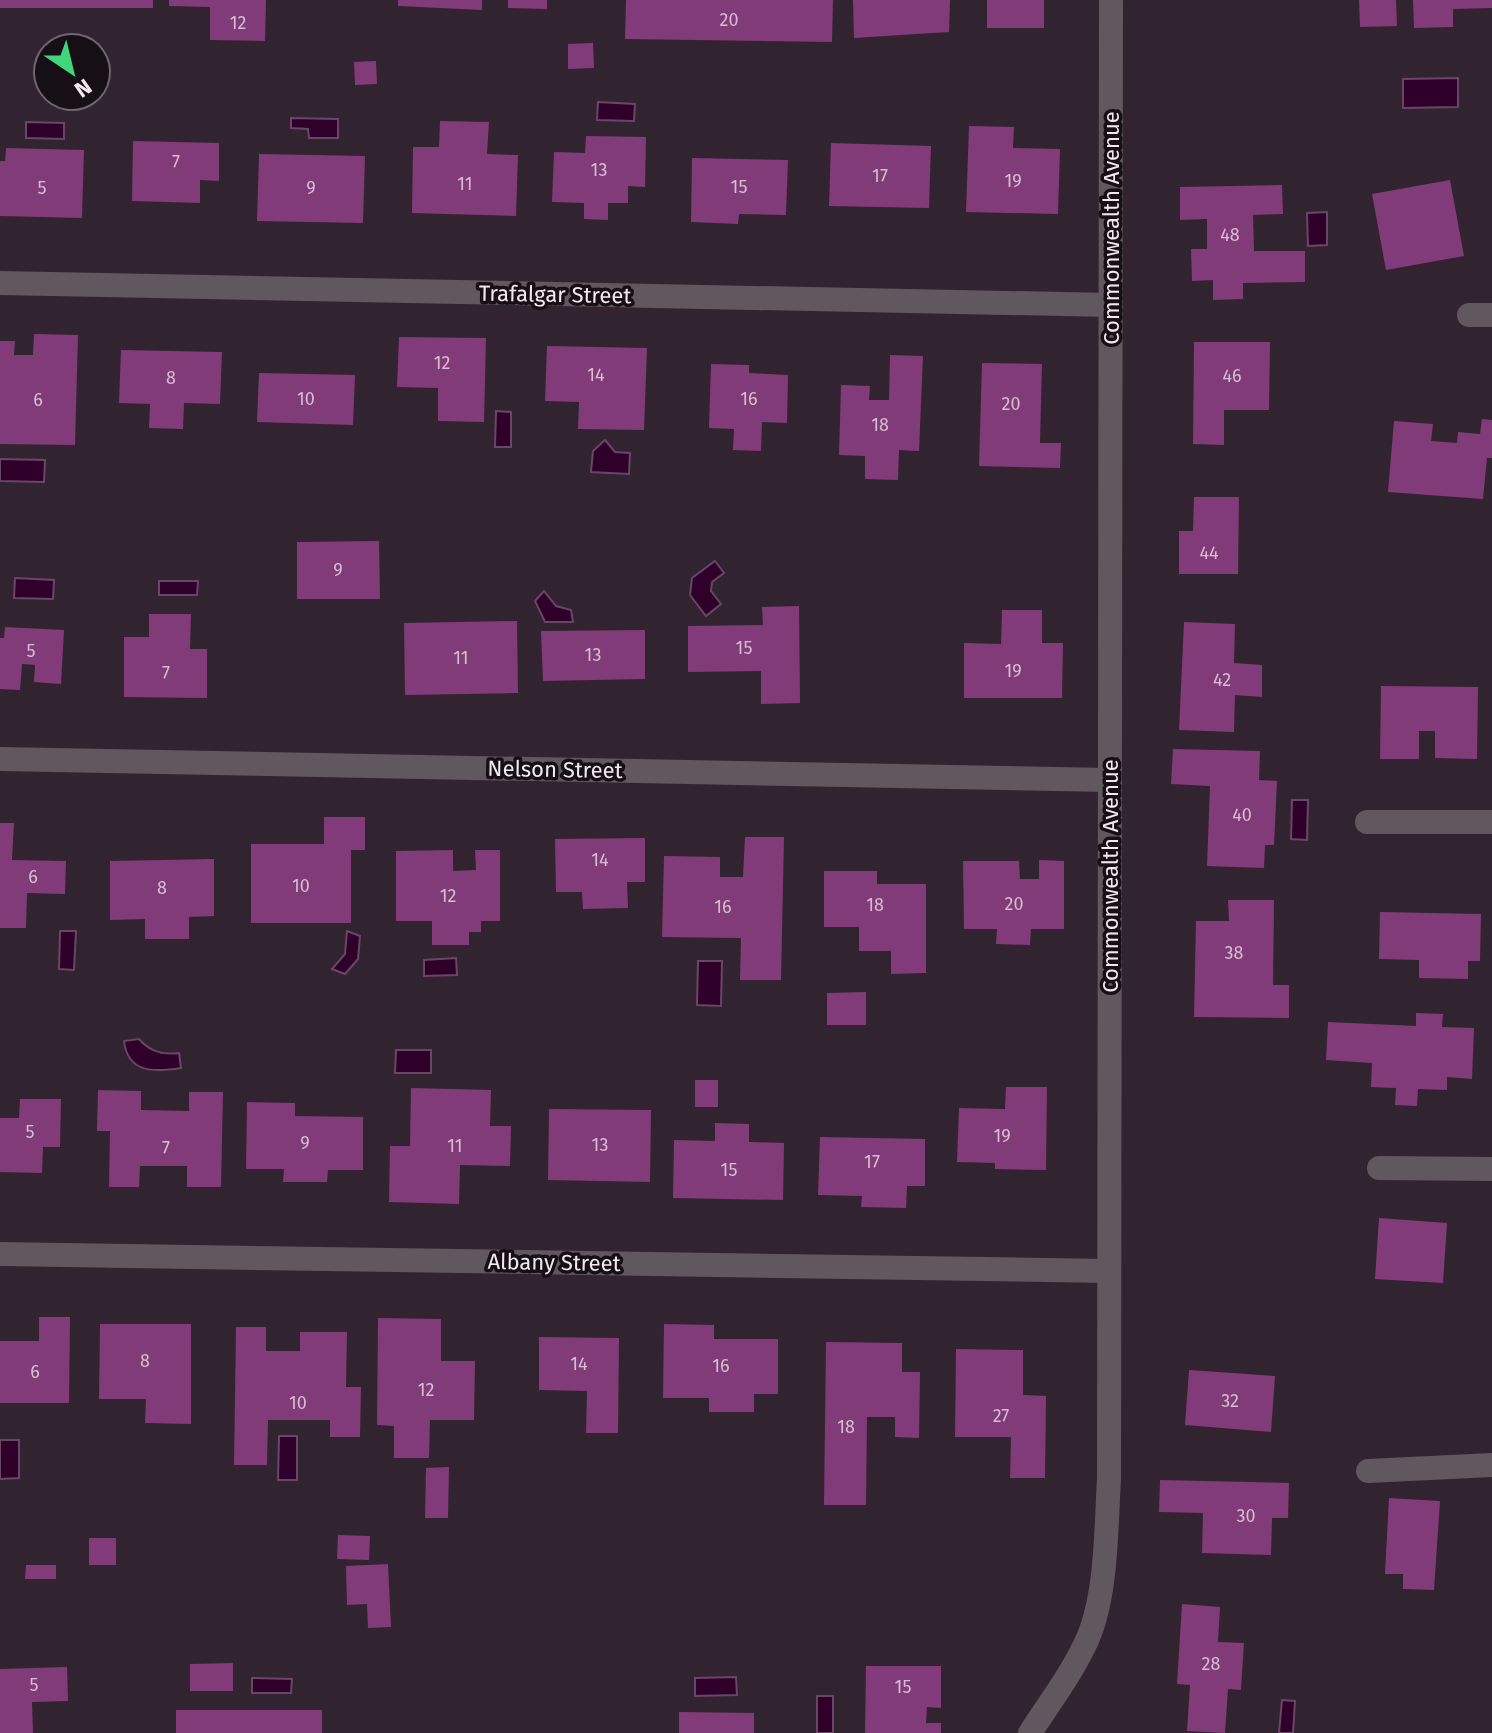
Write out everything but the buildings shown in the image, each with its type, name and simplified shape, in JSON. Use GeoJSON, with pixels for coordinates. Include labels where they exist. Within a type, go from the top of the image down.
{"type":"FeatureCollection","features":[{"type":"Feature","properties":{"kind":"street","name":"Commonwealth Avenue"},"geometry":{"type":"LineString","coordinates":[[1030,1733],[1074,1666],[1089,1635],[1098,1604],[1109,1479],[1111,0]]}},
{"type":"Feature","properties":{"kind":"street","name":"Trafalgar Street"},"geometry":{"type":"LineString","coordinates":[[0,283],[1111,305]]}},
{"type":"Feature","properties":{"kind":"street","name":"Nelson Street"},"geometry":{"type":"LineString","coordinates":[[0,759],[1110,780]]}},
{"type":"Feature","properties":{"kind":"street"},"geometry":{"type":"LineString","coordinates":[[1367,822],[1492,822]]}},
{"type":"Feature","properties":{"kind":"street"},"geometry":{"type":"LineString","coordinates":[[1379,1168],[1492,1169]]}},
{"type":"Feature","properties":{"kind":"street","name":"Albany Street"},"geometry":{"type":"LineString","coordinates":[[0,1254],[1109,1271]]}},
{"type":"Feature","properties":{"kind":"street"},"geometry":{"type":"LineString","coordinates":[[1368,1471],[1492,1465]]}},
{"type":"Feature","properties":{"kind":"shaded area"},"geometry":{"type":"Polygon","coordinates":[[[1458,78],[1458,107],[1403,108],[1403,79],[1458,78]]]}},
{"type":"Feature","properties":{"kind":"shaded area"},"geometry":{"type":"Polygon","coordinates":[[[598,102],[635,104],[634,121],[597,120],[598,102]]]}},
{"type":"Feature","properties":{"kind":"shaded area"},"geometry":{"type":"Polygon","coordinates":[[[291,118],[338,119],[338,138],[309,138],[308,129],[291,128],[291,118]]]}},
{"type":"Feature","properties":{"kind":"shaded area"},"geometry":{"type":"Polygon","coordinates":[[[26,122],[64,123],[64,139],[26,138],[26,122]]]}},
{"type":"Feature","properties":{"kind":"shaded area"},"geometry":{"type":"Polygon","coordinates":[[[1327,212],[1327,245],[1308,246],[1307,213],[1327,212]]]}},
{"type":"Feature","properties":{"kind":"shaded area"},"geometry":{"type":"Polygon","coordinates":[[[496,411],[511,412],[511,447],[495,447],[496,411]]]}},
{"type":"Feature","properties":{"kind":"shaded area"},"geometry":{"type":"Polygon","coordinates":[[[605,440],[615,452],[630,453],[629,474],[591,472],[593,451],[605,440]]]}},
{"type":"Feature","properties":{"kind":"shaded area"},"geometry":{"type":"Polygon","coordinates":[[[0,459],[45,460],[44,482],[0,481],[0,459]]]}},
{"type":"Feature","properties":{"kind":"shaded area"},"geometry":{"type":"Polygon","coordinates":[[[715,561],[724,573],[712,582],[711,591],[721,604],[706,616],[690,595],[692,578],[715,561]]]}},
{"type":"Feature","properties":{"kind":"shaded area"},"geometry":{"type":"Polygon","coordinates":[[[15,578],[54,580],[53,599],[14,598],[15,578]]]}},
{"type":"Feature","properties":{"kind":"shaded area"},"geometry":{"type":"Polygon","coordinates":[[[159,581],[198,581],[197,595],[159,595],[159,581]]]}},
{"type":"Feature","properties":{"kind":"shaded area"},"geometry":{"type":"Polygon","coordinates":[[[544,591],[556,606],[571,610],[573,622],[545,622],[535,601],[544,591]]]}},
{"type":"Feature","properties":{"kind":"shaded area"},"geometry":{"type":"Polygon","coordinates":[[[1292,800],[1308,800],[1307,840],[1291,839],[1292,800]]]}},
{"type":"Feature","properties":{"kind":"shaded area"},"geometry":{"type":"Polygon","coordinates":[[[60,931],[76,931],[74,970],[59,969],[60,931]]]}},
{"type":"Feature","properties":{"kind":"shaded area"},"geometry":{"type":"Polygon","coordinates":[[[347,931],[360,936],[358,959],[345,974],[332,969],[345,954],[347,931]]]}},
{"type":"Feature","properties":{"kind":"shaded area"},"geometry":{"type":"Polygon","coordinates":[[[456,958],[457,975],[424,976],[424,960],[456,958]]]}},
{"type":"Feature","properties":{"kind":"shaded area"},"geometry":{"type":"Polygon","coordinates":[[[698,961],[722,961],[721,1006],[697,1005],[698,961]]]}},
{"type":"Feature","properties":{"kind":"shaded area"},"geometry":{"type":"Polygon","coordinates":[[[139,1039],[157,1052],[179,1053],[181,1068],[153,1070],[137,1065],[131,1060],[124,1041],[139,1039]]]}},
{"type":"Feature","properties":{"kind":"shaded area"},"geometry":{"type":"Polygon","coordinates":[[[396,1050],[431,1050],[431,1073],[395,1073],[396,1050]]]}},
{"type":"Feature","properties":{"kind":"shaded area"},"geometry":{"type":"Polygon","coordinates":[[[279,1436],[297,1436],[297,1480],[278,1480],[279,1436]]]}},
{"type":"Feature","properties":{"kind":"shaded area"},"geometry":{"type":"Polygon","coordinates":[[[0,1440],[19,1440],[19,1478],[0,1479],[0,1440]]]}},
{"type":"Feature","properties":{"kind":"shaded area"},"geometry":{"type":"Polygon","coordinates":[[[736,1677],[737,1695],[695,1696],[695,1678],[736,1677]]]}},
{"type":"Feature","properties":{"kind":"shaded area"},"geometry":{"type":"Polygon","coordinates":[[[252,1678],[292,1679],[291,1693],[252,1693],[252,1678]]]}},
{"type":"Feature","properties":{"kind":"shaded area"},"geometry":{"type":"Polygon","coordinates":[[[817,1696],[833,1696],[833,1733],[817,1733],[817,1696]]]}},
{"type":"Feature","properties":{"kind":"shaded area"},"geometry":{"type":"Polygon","coordinates":[[[1282,1700],[1295,1701],[1293,1733],[1279,1733],[1282,1700]]]}}]}
